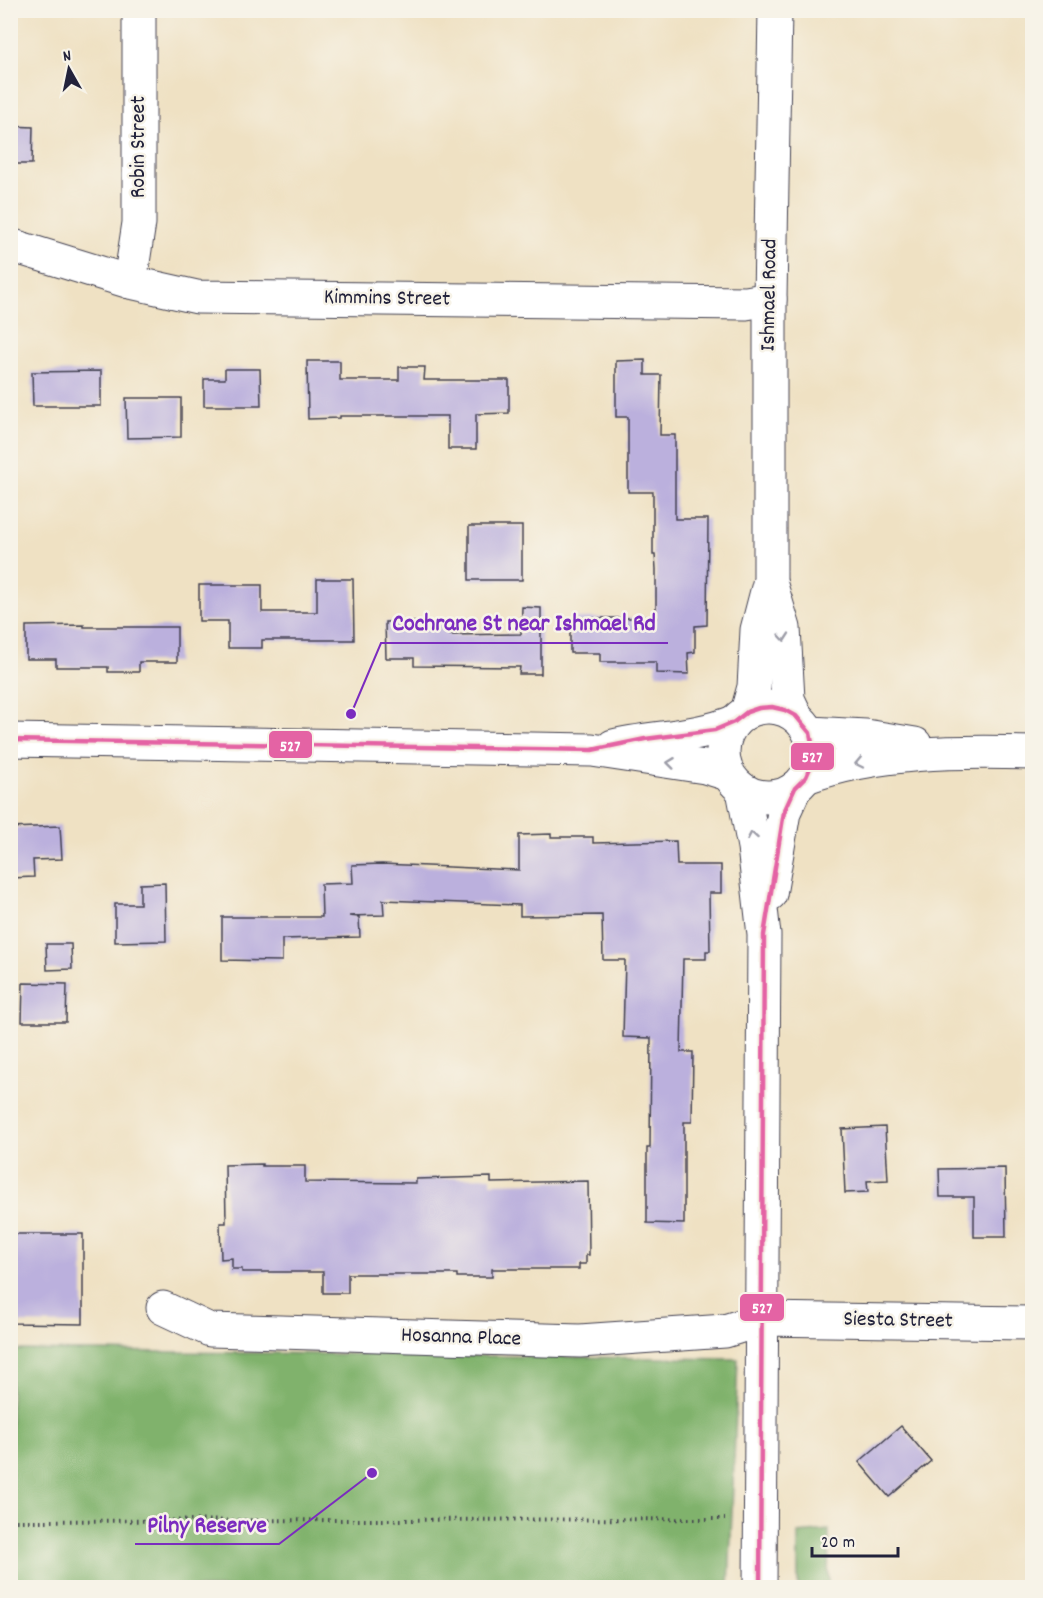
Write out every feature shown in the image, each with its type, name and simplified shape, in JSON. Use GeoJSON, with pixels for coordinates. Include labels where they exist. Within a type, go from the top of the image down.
{"type":"FeatureCollection","features":[{"type":"Feature","properties":{"kind":"street","name":"Robin Street"},"geometry":{"type":"LineString","coordinates":[[130,282],[139,223],[139,10]]}},
{"type":"Feature","properties":{"kind":"street","name":"Ishmael Road"},"geometry":{"type":"LineString","coordinates":[[740,717],[754,687],[757,630],[770,580],[770,299],[775,10]]}},
{"type":"Feature","properties":{"kind":"street","name":"Kimmins Street"},"geometry":{"type":"LineString","coordinates":[[10,245],[130,282],[197,297],[746,303],[770,299]]}},
{"type":"Feature","properties":{"kind":"street","name":"Ishmael Road"},"geometry":{"type":"LineString","coordinates":[[770,580],[784,628],[788,699],[803,725]]}},
{"type":"Feature","properties":{"kind":"street"},"geometry":{"type":"LineString","coordinates":[[592,750],[645,739],[715,730],[759,708],[772,707],[803,725],[958,751]]}},
{"type":"Feature","properties":{"kind":"street"},"geometry":{"type":"LineString","coordinates":[[740,717],[724,743],[723,755],[736,782],[754,847],[764,935],[760,1587]]}},
{"type":"Feature","properties":{"kind":"street"},"geometry":{"type":"LineString","coordinates":[[764,935],[784,812],[812,763],[813,748],[803,725]]}},
{"type":"Feature","properties":{"kind":"street"},"geometry":{"type":"LineString","coordinates":[[10,740],[592,750],[705,767],[756,795],[769,797],[783,794],[800,782],[865,761],[958,751],[1032,753]]}},
{"type":"Feature","properties":{"kind":"street","name":"Hosanna Place"},"geometry":{"type":"LineString","coordinates":[[163,1308],[210,1330],[580,1341],[725,1331],[763,1320]]}},
{"type":"Feature","properties":{"kind":"street","name":"Siesta Street"},"geometry":{"type":"LineString","coordinates":[[763,1320],[1032,1323]]}},
{"type":"Feature","properties":{"kind":"path"},"geometry":{"type":"LineString","coordinates":[[10,1521],[725,1519]]}},
{"type":"Feature","properties":{"kind":"green space"},"geometry":{"type":"Polygon","coordinates":[[[11,1350],[738,1359],[729,1587],[11,1588],[11,1350]]]}},
{"type":"Feature","properties":{"kind":"green space"},"geometry":{"type":"Polygon","coordinates":[[[829,1530],[828,1587],[798,1587],[798,1533],[829,1530]]]}},
{"type":"Feature","properties":{"kind":"building"},"geometry":{"type":"Polygon","coordinates":[[[10,126],[33,127],[32,164],[10,164],[10,126]]]}},
{"type":"Feature","properties":{"kind":"building"},"geometry":{"type":"Polygon","coordinates":[[[645,360],[645,375],[661,375],[660,435],[675,435],[675,519],[708,519],[707,625],[695,626],[695,652],[688,653],[689,674],[656,673],[656,662],[600,662],[600,653],[570,653],[570,618],[656,618],[653,492],[628,492],[628,417],[616,417],[616,361],[645,360]]]}},
{"type":"Feature","properties":{"kind":"building"},"geometry":{"type":"Polygon","coordinates":[[[307,361],[340,361],[340,380],[399,380],[399,367],[425,367],[424,380],[509,380],[509,413],[476,414],[476,449],[448,449],[448,416],[340,416],[340,418],[308,419],[307,361]]]}},
{"type":"Feature","properties":{"kind":"building"},"geometry":{"type":"Polygon","coordinates":[[[225,369],[260,369],[261,406],[204,406],[204,379],[225,379],[225,369]]]}},
{"type":"Feature","properties":{"kind":"building"},"geometry":{"type":"Polygon","coordinates":[[[101,371],[101,406],[33,406],[32,372],[101,371]]]}},
{"type":"Feature","properties":{"kind":"building"},"geometry":{"type":"Polygon","coordinates":[[[126,398],[181,398],[181,437],[127,438],[126,398]]]}},
{"type":"Feature","properties":{"kind":"building"},"geometry":{"type":"Polygon","coordinates":[[[469,526],[522,526],[522,580],[469,580],[469,526]]]}},
{"type":"Feature","properties":{"kind":"building"},"geometry":{"type":"Polygon","coordinates":[[[317,579],[353,579],[354,640],[262,640],[262,648],[228,648],[228,621],[199,621],[199,585],[262,585],[262,612],[317,612],[317,579]]]}},
{"type":"Feature","properties":{"kind":"building"},"geometry":{"type":"Polygon","coordinates":[[[522,607],[541,608],[541,674],[519,674],[520,667],[414,666],[414,658],[386,658],[385,622],[450,622],[450,635],[521,634],[522,607]]]}},
{"type":"Feature","properties":{"kind":"building"},"geometry":{"type":"Polygon","coordinates":[[[84,625],[84,627],[177,627],[177,662],[139,662],[139,672],[108,672],[108,667],[56,667],[56,659],[26,659],[26,626],[84,625]]]}},
{"type":"Feature","properties":{"kind":"building"},"geometry":{"type":"Polygon","coordinates":[[[60,826],[62,859],[33,860],[34,877],[10,878],[10,828],[60,826]]]}},
{"type":"Feature","properties":{"kind":"building"},"geometry":{"type":"Polygon","coordinates":[[[551,834],[551,837],[593,837],[593,843],[676,841],[677,865],[721,865],[721,893],[709,893],[710,951],[706,951],[706,959],[683,959],[681,1052],[693,1052],[692,1122],[684,1122],[684,1224],[647,1223],[651,1038],[623,1037],[625,960],[603,960],[602,915],[520,916],[520,905],[383,900],[384,915],[349,916],[359,917],[360,937],[282,939],[282,961],[222,960],[222,917],[322,917],[321,884],[353,883],[352,865],[382,864],[519,870],[519,835],[551,834]]]}},
{"type":"Feature","properties":{"kind":"building"},"geometry":{"type":"Polygon","coordinates":[[[165,883],[166,941],[115,942],[115,904],[140,904],[140,884],[165,883]]]}},
{"type":"Feature","properties":{"kind":"building"},"geometry":{"type":"Polygon","coordinates":[[[46,944],[71,944],[72,969],[47,970],[46,944]]]}},
{"type":"Feature","properties":{"kind":"building"},"geometry":{"type":"Polygon","coordinates":[[[23,983],[67,984],[66,1022],[22,1022],[23,983]]]}},
{"type":"Feature","properties":{"kind":"building"},"geometry":{"type":"Polygon","coordinates":[[[885,1127],[888,1180],[867,1181],[868,1192],[845,1193],[842,1129],[885,1127]]]}},
{"type":"Feature","properties":{"kind":"building"},"geometry":{"type":"Polygon","coordinates":[[[262,1164],[262,1166],[305,1166],[305,1182],[416,1183],[416,1179],[491,1177],[491,1183],[588,1181],[589,1255],[586,1255],[586,1264],[579,1264],[579,1269],[492,1269],[492,1277],[457,1277],[457,1274],[348,1274],[348,1293],[323,1293],[323,1272],[242,1272],[242,1269],[232,1269],[232,1258],[221,1259],[220,1223],[226,1223],[225,1165],[262,1164]]]}},
{"type":"Feature","properties":{"kind":"building"},"geometry":{"type":"Polygon","coordinates":[[[1005,1168],[1006,1237],[974,1237],[974,1197],[940,1197],[939,1169],[1005,1168]]]}},
{"type":"Feature","properties":{"kind":"building"},"geometry":{"type":"Polygon","coordinates":[[[10,1234],[83,1234],[83,1324],[10,1323],[10,1234]]]}},
{"type":"Feature","properties":{"kind":"building"},"geometry":{"type":"Polygon","coordinates":[[[901,1426],[931,1461],[889,1497],[859,1462],[901,1426]]]}},
{"type":"Feature","properties":{"kind":"transit line","name":"527"},"geometry":{"type":"LineString","coordinates":[[10,740],[592,750],[645,739],[715,730],[759,708],[772,707],[796,716],[810,733],[813,748],[812,763],[806,777],[795,788],[784,812],[764,935],[760,1588]]}},
{"type":"Feature","properties":{"kind":"place","name":"Cochrane St near Ishmael Rd"},"geometry":{"type":"Point","coordinates":[351,714]}},
{"type":"Feature","properties":{"kind":"place","name":"Pilny Reserve"},"geometry":{"type":"Point","coordinates":[372,1473]}}]}
